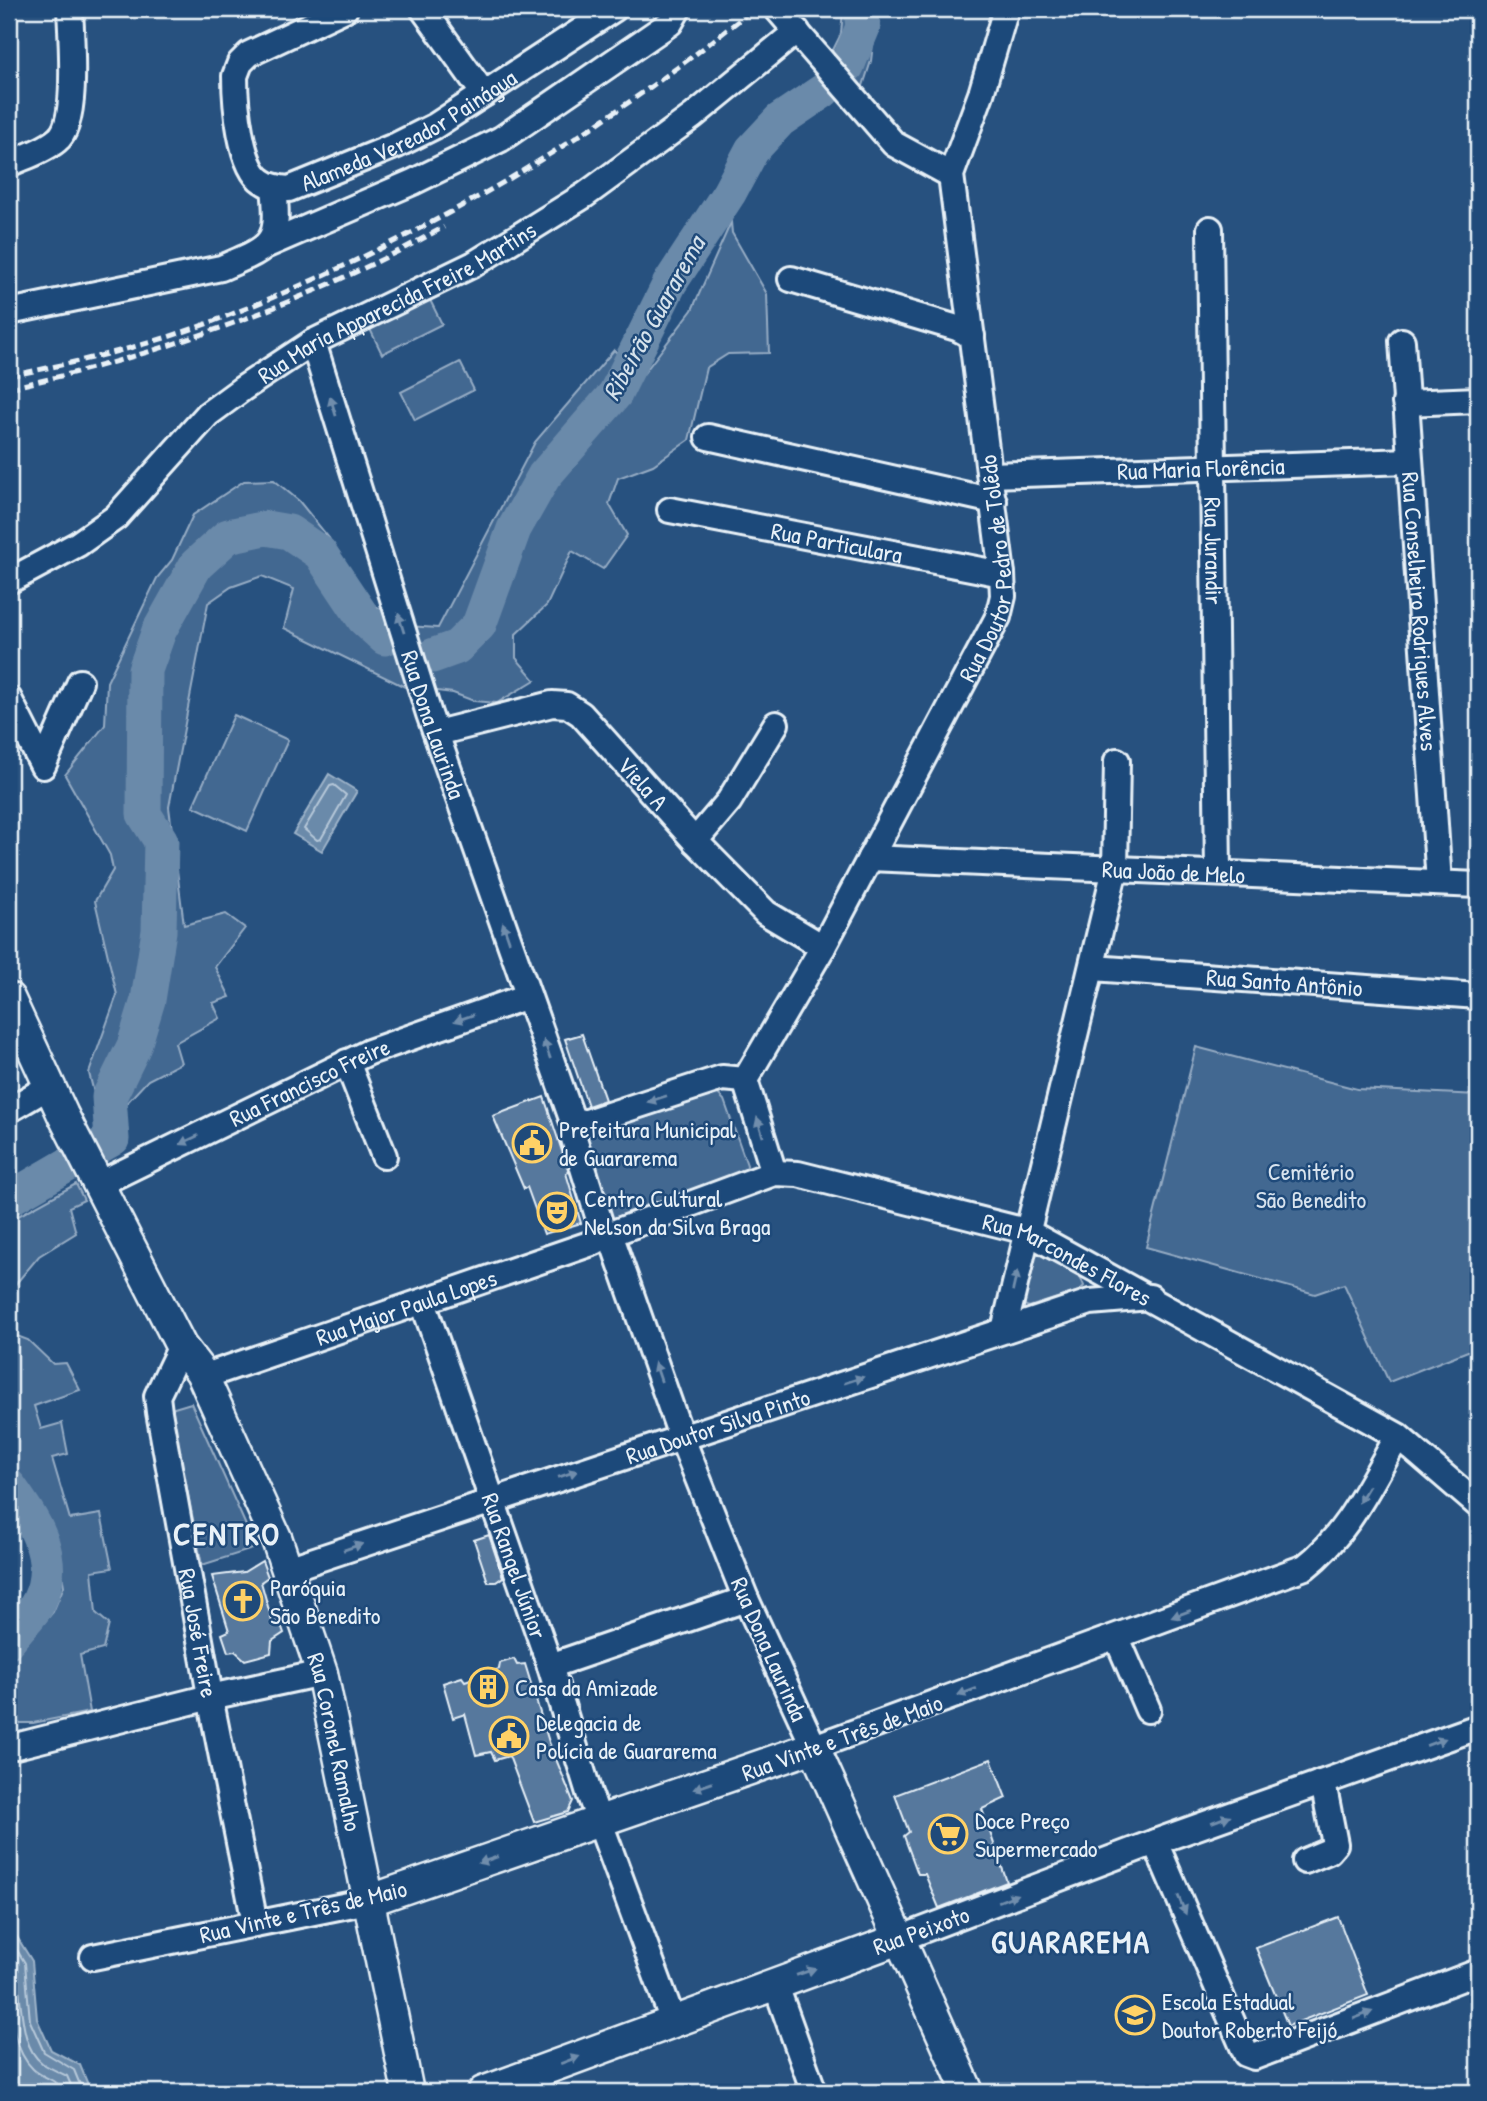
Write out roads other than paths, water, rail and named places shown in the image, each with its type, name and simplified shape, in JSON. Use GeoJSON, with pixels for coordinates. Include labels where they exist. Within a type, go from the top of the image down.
{"type":"FeatureCollection","features":[{"type":"Feature","properties":{"kind":"main road","name":"Rua Coronel Ramalho"},"geometry":{"type":"LineString","coordinates":[[9,998],[73,1134],[181,1346],[206,1383],[288,1569],[322,1673],[408,2092]]}},
{"type":"Feature","properties":{"kind":"main road","name":"Rua Vinte e Três de Maio"},"geometry":{"type":"LineString","coordinates":[[368,1901],[814,1747]]}},
{"type":"Feature","properties":{"kind":"main road","name":"Rua Dona Laurinda"},"geometry":{"type":"LineString","coordinates":[[814,1747],[968,2092]]}},
{"type":"Feature","properties":{"kind":"main road","name":"Rua Peixoto"},"geometry":{"type":"LineString","coordinates":[[483,2092],[899,1939]]}},
{"type":"Feature","properties":{"kind":"street"},"geometry":{"type":"LineString","coordinates":[[9,164],[57,141],[64,133],[73,89],[69,9]]}},
{"type":"Feature","properties":{"kind":"street","name":"Alameda Vereador Painágua"},"geometry":{"type":"LineString","coordinates":[[345,9],[249,54],[240,63],[234,76],[250,168],[260,180],[274,187],[289,189],[397,145],[435,126],[599,13]]}},
{"type":"Feature","properties":{"kind":"street"},"geometry":{"type":"LineString","coordinates":[[424,9],[484,94]]}},
{"type":"Feature","properties":{"kind":"street"},"geometry":{"type":"LineString","coordinates":[[9,312],[221,268],[267,245],[413,182],[501,139],[670,23],[678,9]]}},
{"type":"Feature","properties":{"kind":"street"},"geometry":{"type":"LineString","coordinates":[[777,9],[894,144],[951,175]]}},
{"type":"Feature","properties":{"kind":"street","name":"Rua Doutor Pedro de Tolêdo"},"geometry":{"type":"LineString","coordinates":[[733,1079],[823,947],[998,617],[1003,596],[1002,574],[951,175],[981,94],[1006,9]]}},
{"type":"Feature","properties":{"kind":"street","name":"Rua Maria Apparecida Freire Martins"},"geometry":{"type":"LineString","coordinates":[[9,581],[78,544],[116,517],[208,414],[313,342],[474,264],[585,195],[693,116],[805,40]]}},
{"type":"Feature","properties":{"kind":"street"},"geometry":{"type":"LineString","coordinates":[[267,245],[277,231],[274,187]]}},
{"type":"Feature","properties":{"kind":"street","name":"Rua Jurandir"},"geometry":{"type":"LineString","coordinates":[[1210,229],[1219,872]]}},
{"type":"Feature","properties":{"kind":"street"},"geometry":{"type":"LineString","coordinates":[[791,279],[957,328],[972,336]]}},
{"type":"Feature","properties":{"kind":"street","name":"Rua Conselheiro Rodrigues Alves"},"geometry":{"type":"LineString","coordinates":[[1402,341],[1438,883]]}},
{"type":"Feature","properties":{"kind":"street","name":"Rua Dona Laurinda"},"geometry":{"type":"LineString","coordinates":[[313,342],[437,733],[572,1119],[584,1123],[733,1079]]}},
{"type":"Feature","properties":{"kind":"street"},"geometry":{"type":"LineString","coordinates":[[1405,402],[1478,400]]}},
{"type":"Feature","properties":{"kind":"street"},"geometry":{"type":"LineString","coordinates":[[708,437],[994,501]]}},
{"type":"Feature","properties":{"kind":"street","name":"Rua Maria Florência"},"geometry":{"type":"LineString","coordinates":[[991,475],[1410,461]]}},
{"type":"Feature","properties":{"kind":"street","name":"Rua Particulara"},"geometry":{"type":"LineString","coordinates":[[670,510],[1002,574]]}},
{"type":"Feature","properties":{"kind":"street"},"geometry":{"type":"LineString","coordinates":[[9,699],[43,766],[80,682]]}},
{"type":"Feature","properties":{"kind":"street","name":"Viela A"},"geometry":{"type":"LineString","coordinates":[[437,733],[552,704],[568,705],[581,714],[695,841],[766,913],[823,947]]}},
{"type":"Feature","properties":{"kind":"street"},"geometry":{"type":"LineString","coordinates":[[695,841],[729,801],[776,724]]}},
{"type":"Feature","properties":{"kind":"street"},"geometry":{"type":"LineString","coordinates":[[1004,1330],[1115,869],[1117,761]]}},
{"type":"Feature","properties":{"kind":"street","name":"Rua João de Melo"},"geometry":{"type":"LineString","coordinates":[[870,858],[1478,886]]}},
{"type":"Feature","properties":{"kind":"street","name":"Rua Santo Antônio"},"geometry":{"type":"LineString","coordinates":[[1093,968],[1478,996]]}},
{"type":"Feature","properties":{"kind":"street","name":"Rua Francisco Freire"},"geometry":{"type":"LineString","coordinates":[[96,1177],[369,1052],[528,996]]}},
{"type":"Feature","properties":{"kind":"street"},"geometry":{"type":"LineString","coordinates":[[347,1062],[384,1156]]}},
{"type":"Feature","properties":{"kind":"street"},"geometry":{"type":"LineString","coordinates":[[733,1079],[774,1173]]}},
{"type":"Feature","properties":{"kind":"street"},"geometry":{"type":"LineString","coordinates":[[9,1110],[50,1086]]}},
{"type":"Feature","properties":{"kind":"street","name":"Rua Dona Laurinda"},"geometry":{"type":"LineString","coordinates":[[574,1139],[603,1235],[681,1436],[746,1599],[814,1747]]}},
{"type":"Feature","properties":{"kind":"street","name":"Rua Marcondes Flores"},"geometry":{"type":"LineString","coordinates":[[603,1235],[774,1173],[798,1174],[1026,1231],[1151,1297],[1398,1436],[1474,1493]]}},
{"type":"Feature","properties":{"kind":"street","name":"Rua Major Paula Lopes"},"geometry":{"type":"LineString","coordinates":[[217,1372],[603,1235]]}},
{"type":"Feature","properties":{"kind":"street"},"geometry":{"type":"LineString","coordinates":[[1090,1302],[1099,1288],[1096,1268]]}},
{"type":"Feature","properties":{"kind":"street","name":"Rua Doutor Silva Pinto"},"geometry":{"type":"LineString","coordinates":[[288,1569],[1090,1302],[1151,1297]]}},
{"type":"Feature","properties":{"kind":"street","name":"Rua Rangel Júnior"},"geometry":{"type":"LineString","coordinates":[[425,1308],[550,1666],[599,1822],[673,2021]]}},
{"type":"Feature","properties":{"kind":"street","name":"Rua José Freire"},"geometry":{"type":"LineString","coordinates":[[181,1346],[157,1396],[210,1697],[255,1923]]}},
{"type":"Feature","properties":{"kind":"street","name":"Rua Vinte e Três de Maio"},"geometry":{"type":"LineString","coordinates":[[814,1747],[1305,1567],[1326,1551],[1342,1531],[1398,1436]]}},
{"type":"Feature","properties":{"kind":"street"},"geometry":{"type":"LineString","coordinates":[[550,1666],[746,1599]]}},
{"type":"Feature","properties":{"kind":"street"},"geometry":{"type":"LineString","coordinates":[[1116,1638],[1148,1710]]}},
{"type":"Feature","properties":{"kind":"street"},"geometry":{"type":"LineString","coordinates":[[16,1746],[210,1697],[322,1673]]}},
{"type":"Feature","properties":{"kind":"street","name":"Rua Peixoto"},"geometry":{"type":"LineString","coordinates":[[899,1939],[1156,1842],[1478,1727]]}},
{"type":"Feature","properties":{"kind":"street"},"geometry":{"type":"LineString","coordinates":[[1305,1861],[1329,1851],[1335,1844],[1325,1793],[1320,1783]]}},
{"type":"Feature","properties":{"kind":"street"},"geometry":{"type":"LineString","coordinates":[[1156,1842],[1246,2054],[1254,2057],[1478,1972]]}},
{"type":"Feature","properties":{"kind":"street","name":"Rua Vinte e Três de Maio"},"geometry":{"type":"LineString","coordinates":[[93,1957],[368,1901]]}},
{"type":"Feature","properties":{"kind":"street"},"geometry":{"type":"LineString","coordinates":[[775,1983],[814,2092]]}},
{"type":"Feature","properties":{"kind":"water"},"geometry":{"type":"Polygon","coordinates":[[[329,774],[357,791],[322,851],[293,834],[329,774]]]}},
{"type":"Feature","properties":{"kind":"water"},"geometry":{"type":"Polygon","coordinates":[[[9,1924],[32,1961],[37,2019],[51,2050],[80,2065],[91,2092],[9,2092],[9,1924]]]}},
{"type":"Feature","properties":{"kind":"waterway","name":"Ribeirão Guararema"},"geometry":{"type":"LineString","coordinates":[[847,66],[863,27],[861,9]]}},
{"type":"Feature","properties":{"kind":"waterway","name":"Ribeirão Guararema"},"geometry":{"type":"LineString","coordinates":[[432,656],[457,647],[479,625],[514,529],[544,476],[615,394],[670,283],[729,193],[752,150],[780,120],[823,91]]}},
{"type":"Feature","properties":{"kind":"waterway","name":"Ribeirão Guararema"},"geometry":{"type":"LineString","coordinates":[[9,1199],[112,1139],[109,1097],[134,1046],[148,1000],[159,931],[161,841],[144,814],[145,670],[159,631],[196,565],[228,536],[266,528],[289,532],[320,553],[364,619],[385,638]]}},
{"type":"Feature","properties":{"kind":"waterway"},"geometry":{"type":"LineString","coordinates":[[9,1486],[35,1526],[41,1540],[47,1570],[39,1601],[9,1639]]}},
{"type":"Feature","properties":{"kind":"railway"},"geometry":{"type":"LineString","coordinates":[[9,376],[113,353],[189,330],[359,259],[428,224],[563,146],[691,57],[753,9]]}},
{"type":"Feature","properties":{"kind":"railway"},"geometry":{"type":"LineString","coordinates":[[9,388],[122,360],[232,324],[339,280],[444,227]]}},
{"type":"Feature","properties":{"kind":"place","name":"Prefeitura Municipal de Guararema"},"geometry":{"type":"Point","coordinates":[532,1143]}},
{"type":"Feature","properties":{"kind":"place","name":"Centro Cultural Nelson da Silva Braga"},"geometry":{"type":"Point","coordinates":[557,1212]}},
{"type":"Feature","properties":{"kind":"place","name":"Paróquia São Benedito"},"geometry":{"type":"Point","coordinates":[243,1601]}},
{"type":"Feature","properties":{"kind":"place","name":"Casa da Amizade"},"geometry":{"type":"Point","coordinates":[488,1687]}},
{"type":"Feature","properties":{"kind":"place","name":"Delegacia de Polícia de Guararema"},"geometry":{"type":"Point","coordinates":[509,1736]}},
{"type":"Feature","properties":{"kind":"place","name":"Doce Preço Supermercado"},"geometry":{"type":"Point","coordinates":[948,1834]}},
{"type":"Feature","properties":{"kind":"place","name":"Escola Estadual Doutor Roberto Feijó"},"geometry":{"type":"Point","coordinates":[1135,2015]}},
{"type":"Feature","properties":{"kind":"district","name":"CENTRO"},"geometry":{"type":"Point","coordinates":[227,1533]}},
{"type":"Feature","properties":{"kind":"district","name":"GUARAREMA"},"geometry":{"type":"Point","coordinates":[1071,1941]}},
{"type":"Feature","properties":{"kind":"park label","name":"Cemitério São Benedito"},"geometry":{"type":"Point","coordinates":[1311,1185]}}]}
